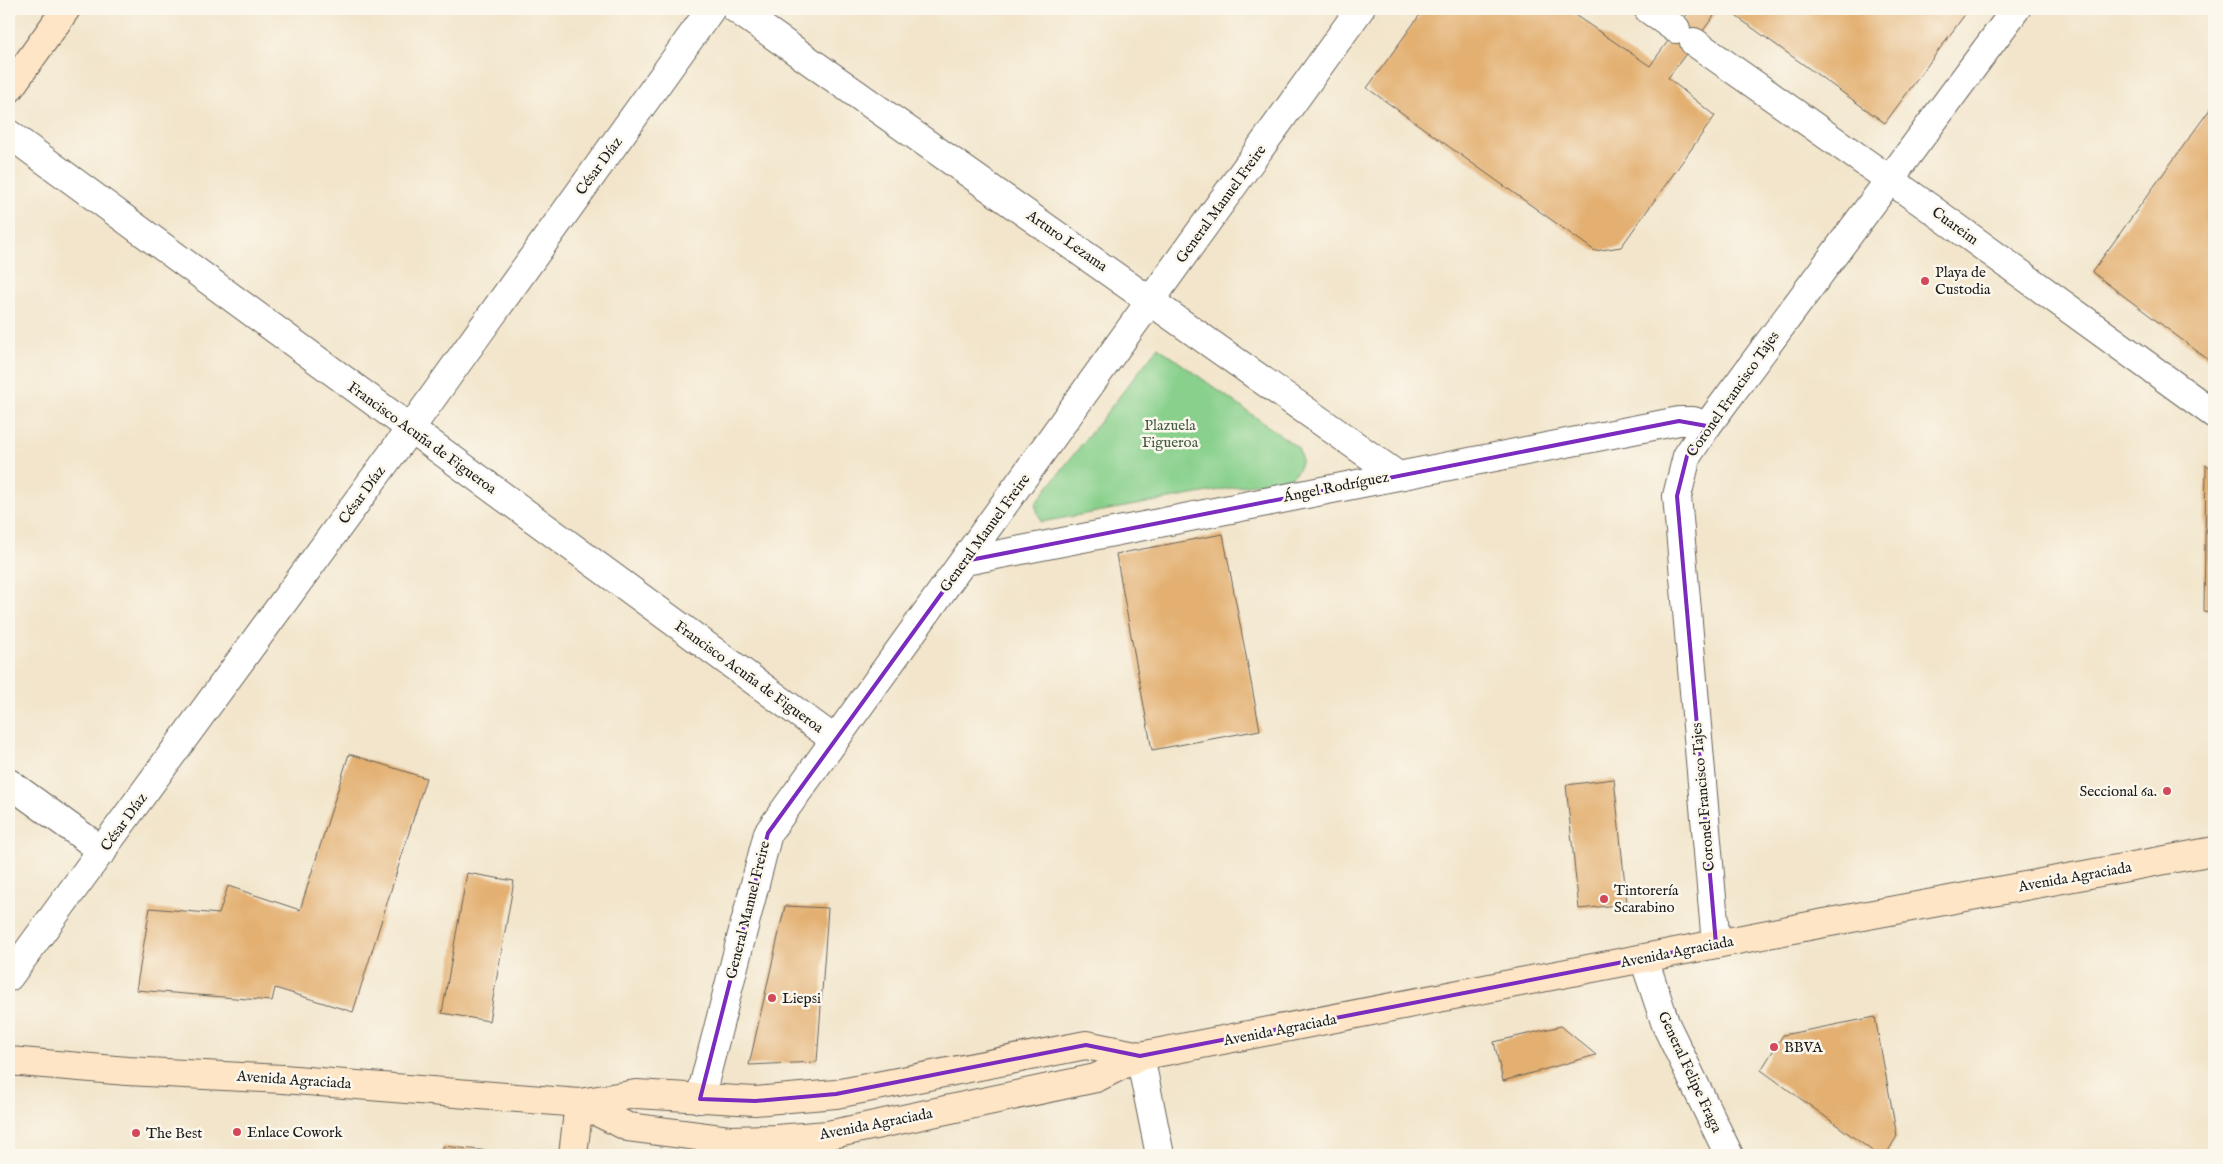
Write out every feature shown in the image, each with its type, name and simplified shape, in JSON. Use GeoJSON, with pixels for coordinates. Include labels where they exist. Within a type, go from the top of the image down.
{"type":"FeatureCollection","features":[{"type":"Feature","properties":{"kind":"main road"},"geometry":{"type":"LineString","coordinates":[[9,89],[66,9]]}},
{"type":"Feature","properties":{"kind":"main road","name":"Avenida Agraciada"},"geometry":{"type":"LineString","coordinates":[[579,1103],[628,1127],[729,1140],[776,1139],[828,1134],[1096,1078],[1140,1056],[1716,944],[2214,851]]}},
{"type":"Feature","properties":{"kind":"main road","name":"Avenida Agraciada"},"geometry":{"type":"LineString","coordinates":[[9,1061],[127,1071],[301,1080],[579,1103],[636,1094],[755,1101],[836,1094],[1086,1045],[1140,1056]]}},
{"type":"Feature","properties":{"kind":"main road"},"geometry":{"type":"LineString","coordinates":[[573,1155],[579,1103]]}},
{"type":"Feature","properties":{"kind":"street","name":"César Díaz"},"geometry":{"type":"LineString","coordinates":[[9,977],[410,429],[712,9]]}},
{"type":"Feature","properties":{"kind":"street","name":"Arturo Lezama"},"geometry":{"type":"LineString","coordinates":[[736,9],[1397,475]]}},
{"type":"Feature","properties":{"kind":"street","name":"General Manuel Freire"},"geometry":{"type":"LineString","coordinates":[[700,1099],[768,833],[1360,9]]}},
{"type":"Feature","properties":{"kind":"street","name":"Cuareim"},"geometry":{"type":"LineString","coordinates":[[1648,9],[1890,179],[2214,414]]}},
{"type":"Feature","properties":{"kind":"street","name":"Coronel Francisco Tajes"},"geometry":{"type":"LineString","coordinates":[[1716,944],[1677,496],[1687,456],[1707,426],[2016,9]]}},
{"type":"Feature","properties":{"kind":"street","name":"Francisco Acuña de Figueroa"},"geometry":{"type":"LineString","coordinates":[[9,134],[836,740]]}},
{"type":"Feature","properties":{"kind":"street","name":"Ángel Rodríguez"},"geometry":{"type":"LineString","coordinates":[[965,561],[1679,421],[1693,421],[1707,426]]}},
{"type":"Feature","properties":{"kind":"street"},"geometry":{"type":"LineString","coordinates":[[9,782],[103,851]]}},
{"type":"Feature","properties":{"kind":"street","name":"General Felipe Fraga"},"geometry":{"type":"LineString","coordinates":[[1644,959],[1666,1025],[1729,1155]]}},
{"type":"Feature","properties":{"kind":"street"},"geometry":{"type":"LineString","coordinates":[[1140,1056],[1160,1155]]}},
{"type":"Feature","properties":{"kind":"highlighted area"},"geometry":{"type":"Polygon","coordinates":[[[1679,421],[1707,426],[1687,456],[1677,496],[1716,944],[1140,1056],[1086,1045],[836,1094],[755,1101],[700,1099],[768,833],[965,561],[1679,421]]]}},
{"type":"Feature","properties":{"kind":"green space","name":"Plazuela Figueroa"},"geometry":{"type":"Polygon","coordinates":[[[1158,347],[1297,447],[1301,455],[1301,463],[1298,470],[1292,477],[1041,522],[1035,504],[1158,347]]]}},
{"type":"Feature","properties":{"kind":"building"},"geometry":{"type":"Polygon","coordinates":[[[1424,9],[1566,9],[1650,66],[1691,9],[1719,9],[1668,78],[1715,116],[1621,247],[1595,251],[1367,88],[1424,9]]]}},
{"type":"Feature","properties":{"kind":"building"},"geometry":{"type":"Polygon","coordinates":[[[1726,9],[1969,9],[1885,123],[1726,9]]]}},
{"type":"Feature","properties":{"kind":"building"},"geometry":{"type":"Polygon","coordinates":[[[2213,105],[2214,107],[2214,364],[2092,272],[2213,105]]]}},
{"type":"Feature","properties":{"kind":"building"},"geometry":{"type":"Polygon","coordinates":[[[2206,465],[2214,472],[2214,612],[2204,611],[2206,465]]]}},
{"type":"Feature","properties":{"kind":"building"},"geometry":{"type":"Polygon","coordinates":[[[1223,534],[1260,730],[1152,750],[1116,554],[1223,534]]]}},
{"type":"Feature","properties":{"kind":"building"},"geometry":{"type":"Polygon","coordinates":[[[349,754],[426,778],[353,1012],[275,988],[272,1001],[136,990],[150,908],[219,914],[228,886],[300,910],[349,754]]]}},
{"type":"Feature","properties":{"kind":"building"},"geometry":{"type":"Polygon","coordinates":[[[1614,779],[1627,904],[1579,909],[1566,785],[1614,779]]]}},
{"type":"Feature","properties":{"kind":"building"},"geometry":{"type":"Polygon","coordinates":[[[467,873],[514,881],[489,1021],[442,1013],[467,873]]]}},
{"type":"Feature","properties":{"kind":"building"},"geometry":{"type":"Polygon","coordinates":[[[785,906],[828,908],[817,1062],[749,1065],[785,906]]]}},
{"type":"Feature","properties":{"kind":"building"},"geometry":{"type":"Polygon","coordinates":[[[1875,1017],[1897,1136],[1886,1155],[1878,1155],[1761,1070],[1783,1035],[1875,1017]]]}},
{"type":"Feature","properties":{"kind":"building"},"geometry":{"type":"Polygon","coordinates":[[[1561,1026],[1596,1055],[1503,1081],[1494,1042],[1561,1026]]]}},
{"type":"Feature","properties":{"kind":"building"},"geometry":{"type":"Polygon","coordinates":[[[443,1146],[489,1151],[491,1155],[441,1155],[443,1146]]]}},
{"type":"Feature","properties":{"kind":"place","name":"Playa de Custodia"},"geometry":{"type":"Point","coordinates":[1925,281]}},
{"type":"Feature","properties":{"kind":"place","name":"Seccional 6a."},"geometry":{"type":"Point","coordinates":[2167,791]}},
{"type":"Feature","properties":{"kind":"place","name":"Tintorería Scarabino"},"geometry":{"type":"Point","coordinates":[1604,899]}},
{"type":"Feature","properties":{"kind":"place","name":"Liepsi"},"geometry":{"type":"Point","coordinates":[772,998]}},
{"type":"Feature","properties":{"kind":"place","name":"BBVA"},"geometry":{"type":"Point","coordinates":[1774,1047]}},
{"type":"Feature","properties":{"kind":"place","name":"Enlace Cowork"},"geometry":{"type":"Point","coordinates":[237,1132]}},
{"type":"Feature","properties":{"kind":"place","name":"The Best"},"geometry":{"type":"Point","coordinates":[136,1133]}}]}
